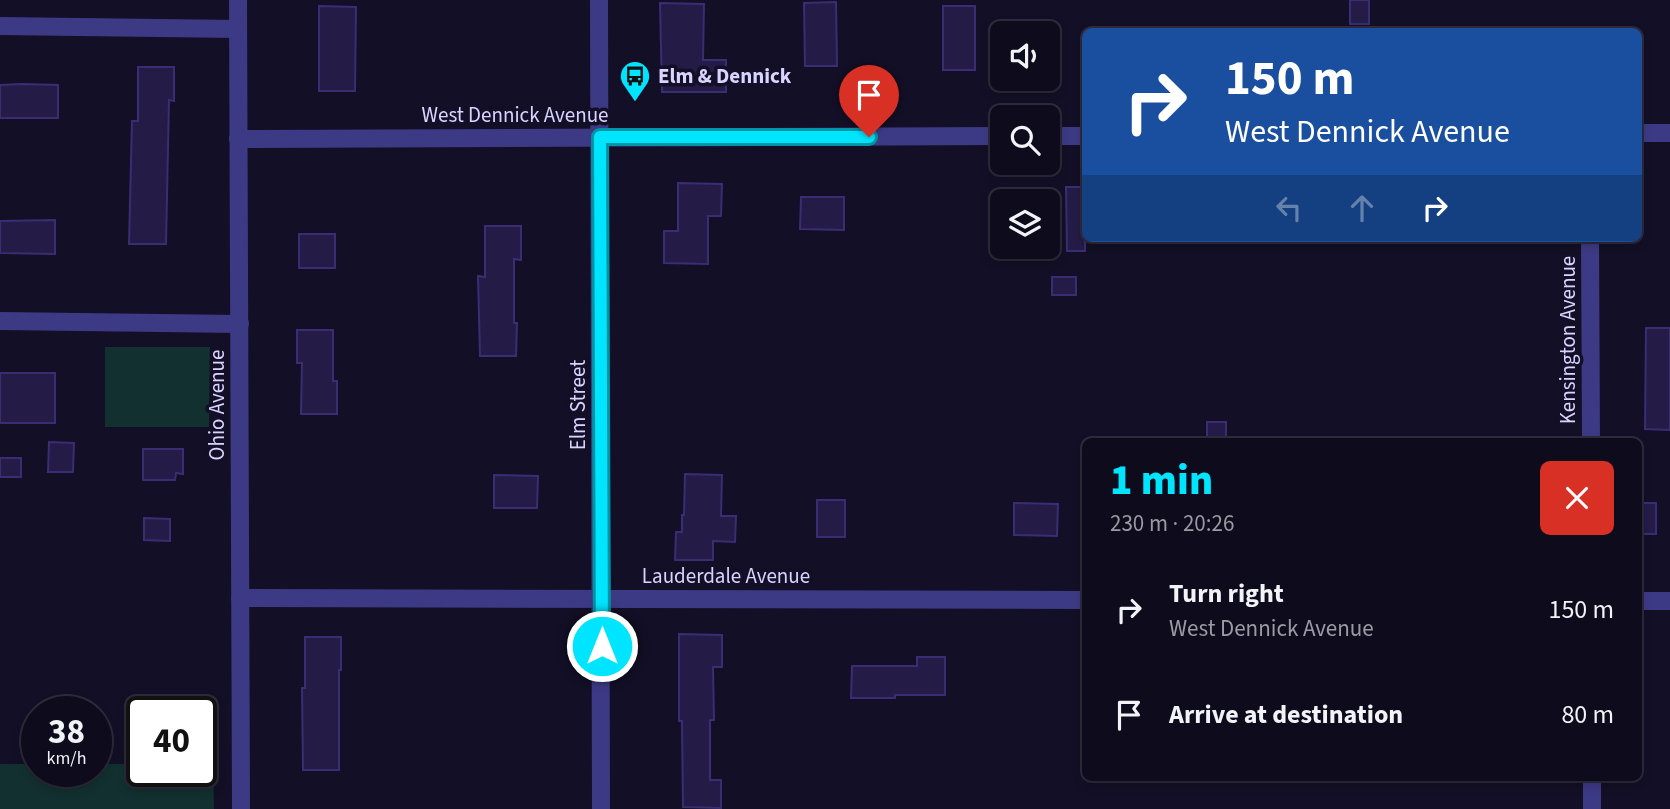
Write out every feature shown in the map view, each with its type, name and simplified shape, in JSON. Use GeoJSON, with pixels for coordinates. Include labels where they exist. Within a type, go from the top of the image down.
{"type":"FeatureCollection","features":[{"type":"Feature","properties":{"kind":"street","name":"Ohio Avenue"},"geometry":{"type":"LineString","coordinates":[[238,0],[241,809]]}},
{"type":"Feature","properties":{"kind":"street","name":"Elm Street"},"geometry":{"type":"LineString","coordinates":[[599,0],[601,809]]}},
{"type":"Feature","properties":{"kind":"street"},"geometry":{"type":"LineString","coordinates":[[0,26],[238,29]]}},
{"type":"Feature","properties":{"kind":"street"},"geometry":{"type":"LineString","coordinates":[[1642,133],[1670,133]]}},
{"type":"Feature","properties":{"kind":"street","name":"West Dennick Avenue"},"geometry":{"type":"LineString","coordinates":[[238,139],[990,136]]}},
{"type":"Feature","properties":{"kind":"street"},"geometry":{"type":"LineString","coordinates":[[1060,136],[1082,136]]}},
{"type":"Feature","properties":{"kind":"street","name":"Kensington Avenue"},"geometry":{"type":"LineString","coordinates":[[1590,242],[1591,438]]}},
{"type":"Feature","properties":{"kind":"street"},"geometry":{"type":"LineString","coordinates":[[0,321],[240,324]]}},
{"type":"Feature","properties":{"kind":"street","name":"Lauderdale Avenue"},"geometry":{"type":"LineString","coordinates":[[240,598],[1082,600]]}},
{"type":"Feature","properties":{"kind":"street"},"geometry":{"type":"LineString","coordinates":[[1642,601],[1670,601]]}},
{"type":"Feature","properties":{"kind":"street"},"geometry":{"type":"LineString","coordinates":[[1592,781],[1592,809]]}},
{"type":"Feature","properties":{"kind":"green space"},"geometry":{"type":"Polygon","coordinates":[[[105,347],[210,347],[209,427],[105,427],[105,347]]]}},
{"type":"Feature","properties":{"kind":"green space"},"geometry":{"type":"Polygon","coordinates":[[[0,764],[21,764],[21,787],[112,787],[112,764],[126,764],[126,787],[214,787],[214,809],[0,809],[0,764]]]}},
{"type":"Feature","properties":{"kind":"building"},"geometry":{"type":"Polygon","coordinates":[[[1350,0],[1369,0],[1369,24],[1350,24],[1350,0]]]}},
{"type":"Feature","properties":{"kind":"building"},"geometry":{"type":"Polygon","coordinates":[[[836,2],[837,66],[805,66],[804,3],[836,2]]]}},
{"type":"Feature","properties":{"kind":"building"},"geometry":{"type":"Polygon","coordinates":[[[660,3],[704,4],[703,60],[726,60],[726,92],[662,92],[660,3]]]}},
{"type":"Feature","properties":{"kind":"building"},"geometry":{"type":"Polygon","coordinates":[[[319,6],[356,7],[355,91],[319,91],[319,6]]]}},
{"type":"Feature","properties":{"kind":"building"},"geometry":{"type":"Polygon","coordinates":[[[943,6],[975,6],[975,70],[943,70],[943,6]]]}},
{"type":"Feature","properties":{"kind":"building"},"geometry":{"type":"Polygon","coordinates":[[[138,67],[174,67],[174,101],[169,100],[166,244],[129,244],[132,121],[138,121],[138,67]]]}},
{"type":"Feature","properties":{"kind":"building"},"geometry":{"type":"Polygon","coordinates":[[[0,85],[58,85],[58,118],[0,118],[0,85]]]}},
{"type":"Feature","properties":{"kind":"building"},"geometry":{"type":"Polygon","coordinates":[[[678,183],[722,184],[721,216],[708,216],[708,264],[664,263],[664,231],[678,231],[678,183]]]}},
{"type":"Feature","properties":{"kind":"building"},"geometry":{"type":"Polygon","coordinates":[[[1066,187],[1082,187],[1082,242],[1085,242],[1085,251],[1067,251],[1066,187]]]}},
{"type":"Feature","properties":{"kind":"building"},"geometry":{"type":"Polygon","coordinates":[[[801,197],[844,197],[844,230],[800,229],[801,197]]]}},
{"type":"Feature","properties":{"kind":"building"},"geometry":{"type":"Polygon","coordinates":[[[55,220],[55,254],[0,253],[0,221],[55,220]]]}},
{"type":"Feature","properties":{"kind":"building"},"geometry":{"type":"Polygon","coordinates":[[[485,226],[521,226],[521,260],[514,259],[516,356],[480,356],[478,276],[485,277],[485,226]]]}},
{"type":"Feature","properties":{"kind":"building"},"geometry":{"type":"Polygon","coordinates":[[[299,234],[335,234],[335,268],[299,268],[299,234]]]}},
{"type":"Feature","properties":{"kind":"building"},"geometry":{"type":"Polygon","coordinates":[[[1052,277],[1076,277],[1076,295],[1052,295],[1052,277]]]}},
{"type":"Feature","properties":{"kind":"building"},"geometry":{"type":"Polygon","coordinates":[[[1646,328],[1670,328],[1670,430],[1645,429],[1646,328]]]}},
{"type":"Feature","properties":{"kind":"building"},"geometry":{"type":"Polygon","coordinates":[[[297,330],[333,330],[333,381],[337,381],[337,414],[301,414],[302,363],[297,363],[297,330]]]}},
{"type":"Feature","properties":{"kind":"building"},"geometry":{"type":"Polygon","coordinates":[[[0,373],[55,373],[55,423],[0,423],[0,373]]]}},
{"type":"Feature","properties":{"kind":"building"},"geometry":{"type":"Polygon","coordinates":[[[1207,422],[1226,422],[1226,438],[1207,438],[1207,422]]]}},
{"type":"Feature","properties":{"kind":"building"},"geometry":{"type":"Polygon","coordinates":[[[49,442],[74,443],[73,472],[48,472],[49,442]]]}},
{"type":"Feature","properties":{"kind":"building"},"geometry":{"type":"Polygon","coordinates":[[[143,449],[183,449],[183,474],[176,473],[175,480],[143,480],[143,449]]]}},
{"type":"Feature","properties":{"kind":"building"},"geometry":{"type":"Polygon","coordinates":[[[0,458],[21,458],[21,477],[0,477],[0,458]]]}},
{"type":"Feature","properties":{"kind":"building"},"geometry":{"type":"Polygon","coordinates":[[[685,474],[722,475],[721,516],[736,516],[735,542],[713,541],[713,560],[675,560],[676,532],[682,532],[684,515],[685,474]]]}},
{"type":"Feature","properties":{"kind":"building"},"geometry":{"type":"Polygon","coordinates":[[[494,475],[538,476],[537,508],[494,508],[494,475]]]}},
{"type":"Feature","properties":{"kind":"building"},"geometry":{"type":"Polygon","coordinates":[[[817,500],[845,500],[845,537],[817,537],[817,500]]]}},
{"type":"Feature","properties":{"kind":"building"},"geometry":{"type":"Polygon","coordinates":[[[1014,503],[1058,504],[1057,536],[1014,535],[1014,503]]]}},
{"type":"Feature","properties":{"kind":"building"},"geometry":{"type":"Polygon","coordinates":[[[1642,503],[1656,503],[1656,534],[1642,534],[1642,503]]]}},
{"type":"Feature","properties":{"kind":"building"},"geometry":{"type":"Polygon","coordinates":[[[144,518],[170,519],[170,541],[144,540],[144,518]]]}},
{"type":"Feature","properties":{"kind":"building"},"geometry":{"type":"Polygon","coordinates":[[[679,634],[722,635],[722,667],[713,667],[714,720],[710,720],[710,780],[721,780],[721,808],[683,807],[679,634]]]}},
{"type":"Feature","properties":{"kind":"building"},"geometry":{"type":"Polygon","coordinates":[[[305,637],[341,637],[339,770],[303,770],[302,688],[305,688],[305,637]]]}},
{"type":"Feature","properties":{"kind":"building"},"geometry":{"type":"Polygon","coordinates":[[[917,657],[945,657],[945,695],[851,698],[852,666],[917,666],[917,657]]]}},
{"type":"Feature","properties":{"kind":"place","name":"Elm & Dennick"},"geometry":{"type":"Point","coordinates":[635,103]}},
{"type":"Feature","properties":{"kind":"route"},"geometry":{"type":"LineString","coordinates":[[602,646],[600,137],[869,137]]}}]}
